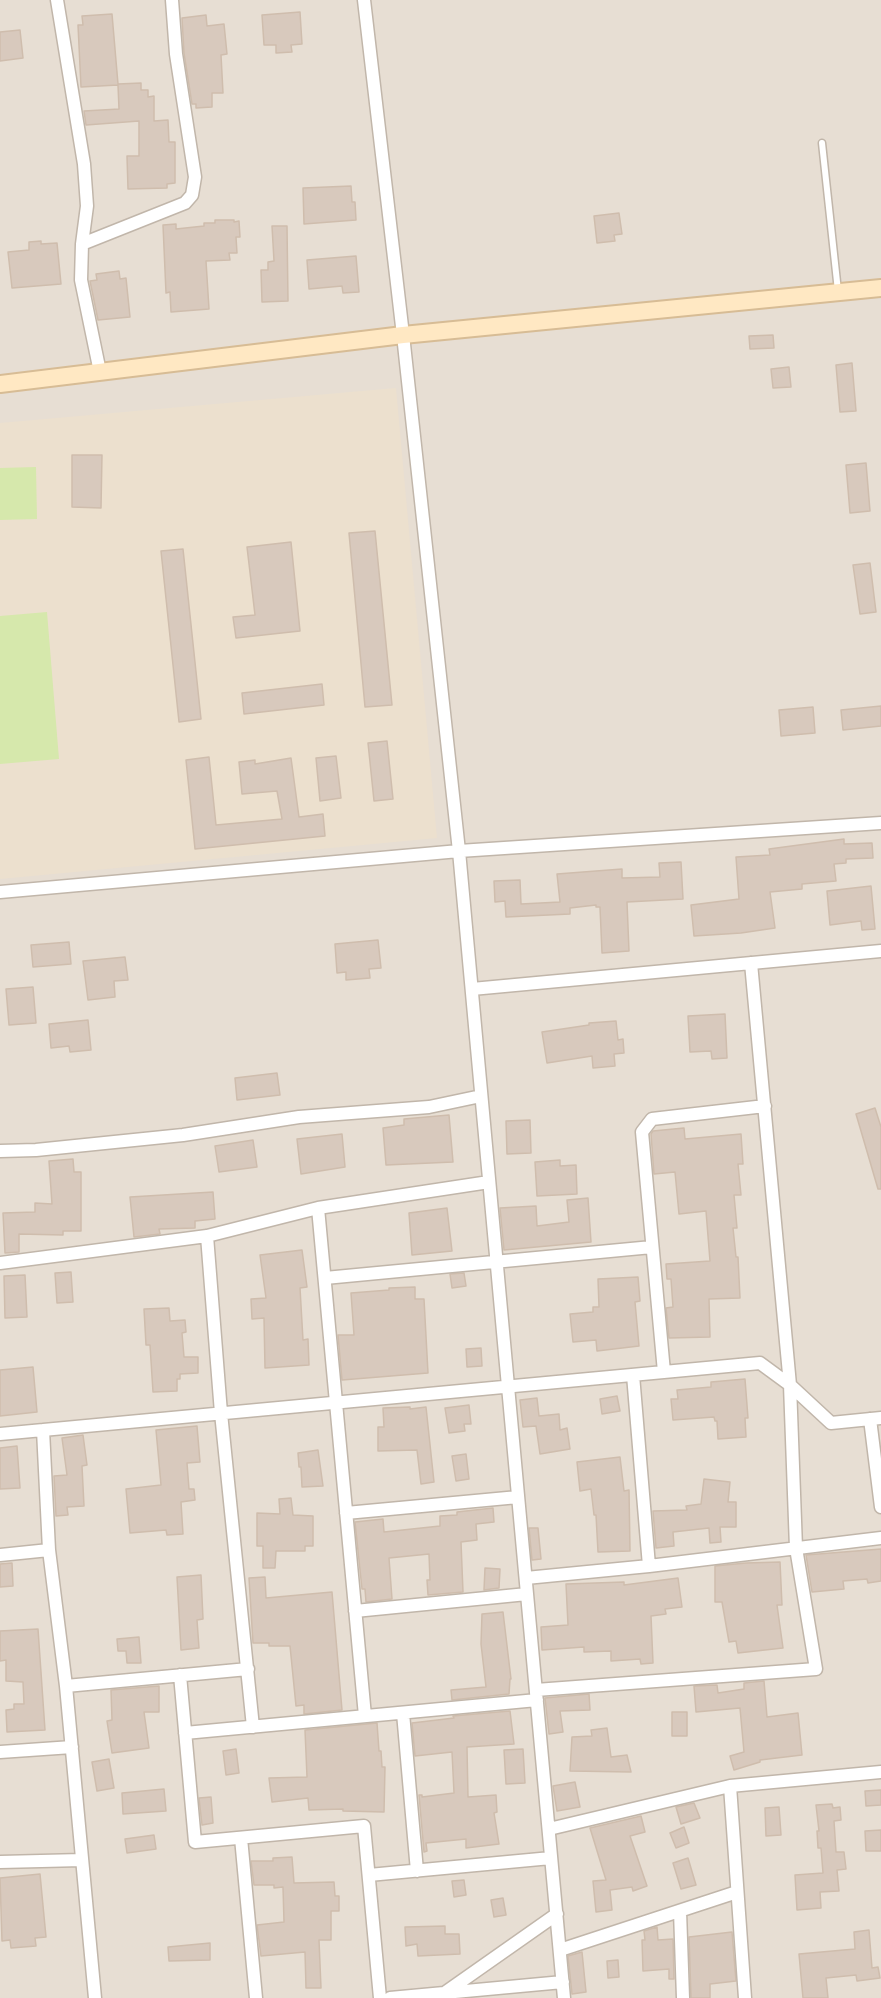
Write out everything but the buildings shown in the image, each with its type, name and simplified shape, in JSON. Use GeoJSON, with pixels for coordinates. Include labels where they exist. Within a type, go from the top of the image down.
{"type":"FeatureCollection","features":[{"type":"Feature","properties":{"kind":"main road"},"geometry":{"type":"LineString","coordinates":[[0,384],[403,335],[881,288]]}},
{"type":"Feature","properties":{"kind":"street"},"geometry":{"type":"LineString","coordinates":[[57,0],[84,164],[87,206],[82,244],[81,280],[100,372]]}},
{"type":"Feature","properties":{"kind":"street"},"geometry":{"type":"LineString","coordinates":[[82,244],[185,203],[192,195],[195,177],[176,54],[172,0]]}},
{"type":"Feature","properties":{"kind":"street"},"geometry":{"type":"LineString","coordinates":[[364,0],[459,850],[564,1998]]}},
{"type":"Feature","properties":{"kind":"street"},"geometry":{"type":"LineString","coordinates":[[0,892],[459,850],[881,823]]}},
{"type":"Feature","properties":{"kind":"street"},"geometry":{"type":"LineString","coordinates":[[472,989],[881,951]]}},
{"type":"Feature","properties":{"kind":"street"},"geometry":{"type":"LineString","coordinates":[[185,1733],[403,1713],[537,1695],[816,1669],[796,1548],[790,1385],[751,963]]}},
{"type":"Feature","properties":{"kind":"street"},"geometry":{"type":"LineString","coordinates":[[0,1151],[36,1150],[183,1135],[299,1117],[429,1107],[481,1096]]}},
{"type":"Feature","properties":{"kind":"street"},"geometry":{"type":"LineString","coordinates":[[664,1372],[642,1132],[652,1119],[765,1106]]}},
{"type":"Feature","properties":{"kind":"street"},"geometry":{"type":"LineString","coordinates":[[0,1263],[207,1236],[318,1209],[489,1182]]}},
{"type":"Feature","properties":{"kind":"street"},"geometry":{"type":"LineString","coordinates":[[318,1209],[365,1716]]}},
{"type":"Feature","properties":{"kind":"street"},"geometry":{"type":"LineString","coordinates":[[207,1236],[221,1413],[253,1727]]}},
{"type":"Feature","properties":{"kind":"street"},"geometry":{"type":"LineString","coordinates":[[325,1278],[652,1247]]}},
{"type":"Feature","properties":{"kind":"street"},"geometry":{"type":"LineString","coordinates":[[0,1434],[760,1362],[790,1385],[831,1423],[875,1418],[881,1507]]}},
{"type":"Feature","properties":{"kind":"street"},"geometry":{"type":"LineString","coordinates":[[633,1374],[649,1566]]}},
{"type":"Feature","properties":{"kind":"street"},"geometry":{"type":"LineString","coordinates":[[43,1430],[49,1550],[66,1686],[95,1998]]}},
{"type":"Feature","properties":{"kind":"street"},"geometry":{"type":"LineString","coordinates":[[346,1513],[518,1497]]}},
{"type":"Feature","properties":{"kind":"street"},"geometry":{"type":"LineString","coordinates":[[526,1578],[649,1566],[881,1538]]}},
{"type":"Feature","properties":{"kind":"street"},"geometry":{"type":"LineString","coordinates":[[0,1555],[49,1550]]}},
{"type":"Feature","properties":{"kind":"street"},"geometry":{"type":"LineString","coordinates":[[356,1611],[527,1594]]}},
{"type":"Feature","properties":{"kind":"street"},"geometry":{"type":"LineString","coordinates":[[66,1686],[248,1669]]}},
{"type":"Feature","properties":{"kind":"street"},"geometry":{"type":"LineString","coordinates":[[180,1675],[195,1842],[364,1826],[380,1998]]}},
{"type":"Feature","properties":{"kind":"street"},"geometry":{"type":"LineString","coordinates":[[403,1713],[417,1870]]}},
{"type":"Feature","properties":{"kind":"street"},"geometry":{"type":"LineString","coordinates":[[0,1752],[72,1747]]}},
{"type":"Feature","properties":{"kind":"street"},"geometry":{"type":"LineString","coordinates":[[549,1829],[730,1786],[881,1772]]}},
{"type":"Feature","properties":{"kind":"street"},"geometry":{"type":"LineString","coordinates":[[730,1786],[745,1998]]}},
{"type":"Feature","properties":{"kind":"street"},"geometry":{"type":"LineString","coordinates":[[241,1838],[255,1998]]}},
{"type":"Feature","properties":{"kind":"street"},"geometry":{"type":"LineString","coordinates":[[369,1875],[552,1858]]}},
{"type":"Feature","properties":{"kind":"street"},"geometry":{"type":"LineString","coordinates":[[0,1862],[82,1860]]}},
{"type":"Feature","properties":{"kind":"street"},"geometry":{"type":"LineString","coordinates":[[560,1950],[737,1892]]}},
{"type":"Feature","properties":{"kind":"street"},"geometry":{"type":"LineString","coordinates":[[680,1911],[683,1998]]}},
{"type":"Feature","properties":{"kind":"street"},"geometry":{"type":"LineString","coordinates":[[444,1996],[557,1914]]}},
{"type":"Feature","properties":{"kind":"street"},"geometry":{"type":"LineString","coordinates":[[390,1998],[444,1996],[563,1982]]}},
{"type":"Feature","properties":{"kind":"lane"},"geometry":{"type":"LineString","coordinates":[[822,143],[838,291]]}},
{"type":"Feature","properties":{"kind":"shaded area"},"geometry":{"type":"Polygon","coordinates":[[[0,0],[881,0],[881,1998],[0,1998],[0,0]]]}},
{"type":"Feature","properties":{"kind":"shaded area"},"geometry":{"type":"Polygon","coordinates":[[[396,388],[437,838],[0,879],[0,423],[396,388]]]}},
{"type":"Feature","properties":{"kind":"green space"},"geometry":{"type":"Polygon","coordinates":[[[36,467],[37,519],[0,520],[0,468],[36,467]]]}},
{"type":"Feature","properties":{"kind":"green space"},"geometry":{"type":"Polygon","coordinates":[[[47,612],[59,759],[0,764],[0,616],[47,612]]]}}]}
